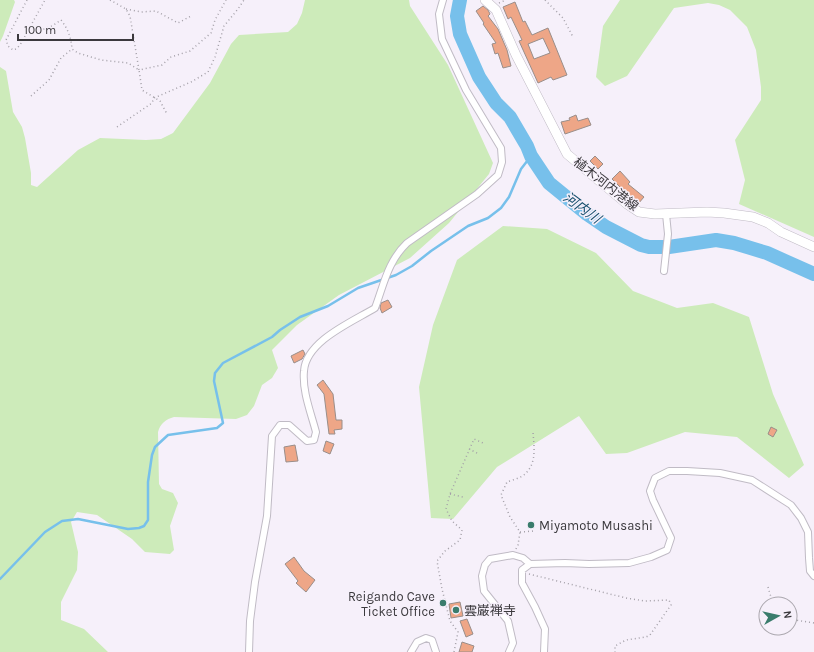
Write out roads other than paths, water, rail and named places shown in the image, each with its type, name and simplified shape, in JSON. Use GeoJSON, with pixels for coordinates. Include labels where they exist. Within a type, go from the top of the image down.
{"type":"FeatureCollection","features":[{"type":"Feature","properties":{"kind":"main road","name":"植木河内港線"},"geometry":{"type":"LineString","coordinates":[[485,0],[496,10],[516,54],[567,154],[627,204],[639,212],[655,214],[724,212],[753,217],[768,223],[781,232],[814,247]]}},
{"type":"Feature","properties":{"kind":"street"},"geometry":{"type":"LineString","coordinates":[[249,652],[250,621],[255,582],[267,516],[272,436],[280,425],[289,425],[307,441],[314,440],[316,437],[305,388],[304,371],[308,356],[322,340],[375,308],[391,264],[398,252],[407,243],[477,194],[498,175],[502,162],[501,148],[466,90],[442,39],[439,14],[443,0]]}},
{"type":"Feature","properties":{"kind":"street"},"geometry":{"type":"LineString","coordinates":[[664,272],[668,234],[666,214]]}},
{"type":"Feature","properties":{"kind":"street"},"geometry":{"type":"LineString","coordinates":[[544,652],[544,629],[535,606],[522,583],[522,570],[530,564],[629,563],[651,557],[667,550],[671,538],[650,491],[655,478],[669,470],[720,473],[752,480],[791,505],[801,518],[808,532],[810,571],[814,576]]}},
{"type":"Feature","properties":{"kind":"street"},"geometry":{"type":"LineString","coordinates":[[509,652],[513,643],[508,621],[484,592],[482,576],[485,565],[490,559],[513,554],[523,558],[530,564]]}},
{"type":"Feature","properties":{"kind":"street"},"geometry":{"type":"LineString","coordinates":[[411,652],[417,642],[426,638],[432,640],[436,652]]}},
{"type":"Feature","properties":{"kind":"waterway","name":"河内川"},"geometry":{"type":"LineString","coordinates":[[460,0],[457,16],[460,34],[479,77],[496,103],[510,117],[527,146],[531,156],[549,183],[587,214],[606,227],[641,245],[649,247],[669,247],[716,240],[734,243],[767,253],[814,274]]}},
{"type":"Feature","properties":{"kind":"waterway"},"geometry":{"type":"LineString","coordinates":[[0,579],[45,532],[62,521],[78,519],[128,529],[144,526],[148,520],[148,482],[152,455],[155,447],[168,435],[217,428],[223,423],[214,381],[215,373],[223,363],[272,337],[300,317],[328,306],[358,288],[396,275],[412,266],[468,226],[488,218],[501,208],[509,197],[521,169],[531,156]]}},
{"type":"Feature","properties":{"kind":"place","name":"Miyamoto Musashi"},"geometry":{"type":"Point","coordinates":[531,525]}},
{"type":"Feature","properties":{"kind":"place","name":"Reigando Cave Ticket Office"},"geometry":{"type":"Point","coordinates":[443,603]}},
{"type":"Feature","properties":{"kind":"place","name":"雲巌禅寺"},"geometry":{"type":"Point","coordinates":[456,610]}}]}
